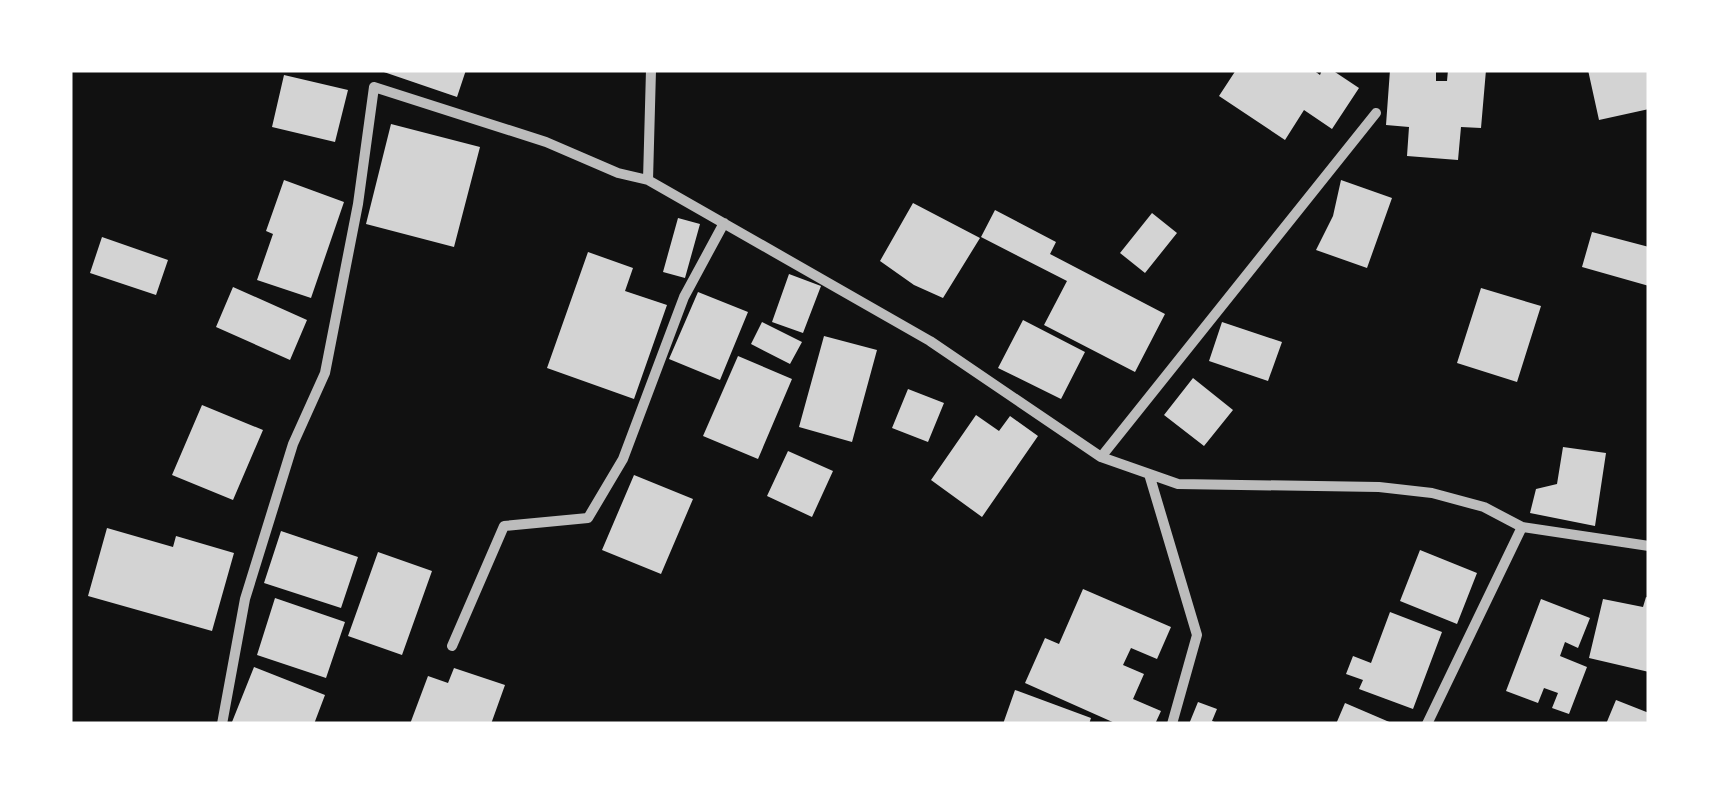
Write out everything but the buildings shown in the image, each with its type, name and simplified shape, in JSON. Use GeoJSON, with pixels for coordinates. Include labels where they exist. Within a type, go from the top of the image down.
{"type":"FeatureCollection","features":[{"type":"Feature","properties":{"kind":"street"},"geometry":{"type":"LineString","coordinates":[[648,180],[651,70]]}},
{"type":"Feature","properties":{"kind":"street"},"geometry":{"type":"LineString","coordinates":[[222,724],[245,599],[293,444],[326,373],[355,221],[374,88],[546,142],[618,173],[648,180],[930,342],[1100,457],[1178,484],[1379,487],[1432,493],[1484,507],[1522,527],[1649,546]]}},
{"type":"Feature","properties":{"kind":"street"},"geometry":{"type":"LineString","coordinates":[[1100,457],[1376,113]]}},
{"type":"Feature","properties":{"kind":"street"},"geometry":{"type":"LineString","coordinates":[[452,646],[504,526],[588,518],[623,460],[684,298],[724,223]]}},
{"type":"Feature","properties":{"kind":"street"},"geometry":{"type":"LineString","coordinates":[[1149,474],[1197,634],[1172,724]]}},
{"type":"Feature","properties":{"kind":"street"},"geometry":{"type":"LineString","coordinates":[[1427,724],[1522,527]]}}]}
